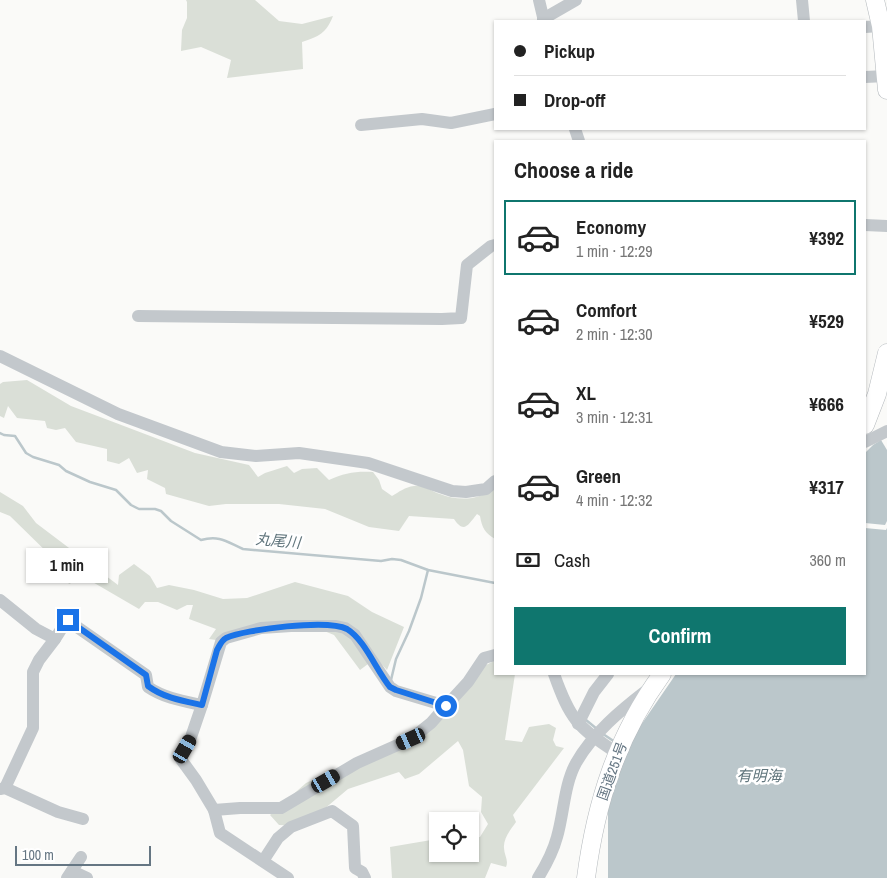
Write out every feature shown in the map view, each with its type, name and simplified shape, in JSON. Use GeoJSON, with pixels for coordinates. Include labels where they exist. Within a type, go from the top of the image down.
{"type":"FeatureCollection","features":[{"type":"Feature","properties":{"kind":"highway"},"geometry":{"type":"LineString","coordinates":[[875,0],[873,27],[886,76],[887,90]]}},
{"type":"Feature","properties":{"kind":"highway"},"geometry":{"type":"LineString","coordinates":[[866,422],[877,394],[887,352]]}},
{"type":"Feature","properties":{"kind":"highway","name":"国道251号"},"geometry":{"type":"LineString","coordinates":[[586,878],[598,811],[608,776],[619,748],[658,679]]}},
{"type":"Feature","properties":{"kind":"street"},"geometry":{"type":"LineString","coordinates":[[539,0],[544,20],[576,0]]}},
{"type":"Feature","properties":{"kind":"street"},"geometry":{"type":"LineString","coordinates":[[802,0],[804,20]]}},
{"type":"Feature","properties":{"kind":"street"},"geometry":{"type":"LineString","coordinates":[[866,77],[886,76]]}},
{"type":"Feature","properties":{"kind":"street"},"geometry":{"type":"LineString","coordinates":[[361,125],[422,119],[451,122],[494,114]]}},
{"type":"Feature","properties":{"kind":"street"},"geometry":{"type":"LineString","coordinates":[[866,225],[887,226]]}},
{"type":"Feature","properties":{"kind":"street"},"geometry":{"type":"LineString","coordinates":[[138,316],[461,318],[467,265],[494,245]]}},
{"type":"Feature","properties":{"kind":"street"},"geometry":{"type":"LineString","coordinates":[[0,356],[118,414],[221,452],[256,456],[299,453],[368,463],[452,491],[466,492],[486,489],[494,482]]}},
{"type":"Feature","properties":{"kind":"street"},"geometry":{"type":"LineString","coordinates":[[866,442],[887,431]]}},
{"type":"Feature","properties":{"kind":"street"},"geometry":{"type":"LineString","coordinates":[[0,600],[36,628],[55,638]]}},
{"type":"Feature","properties":{"kind":"street"},"geometry":{"type":"LineString","coordinates":[[83,819],[58,812],[2,788],[33,728],[33,672],[39,660],[68,620],[146,675],[148,686],[156,692],[175,699],[202,705]]}},
{"type":"Feature","properties":{"kind":"street"},"geometry":{"type":"LineString","coordinates":[[288,878],[220,833],[214,810],[180,758],[190,740],[221,642],[226,638],[260,628],[336,626],[345,628],[355,635],[390,687],[446,706]]}},
{"type":"Feature","properties":{"kind":"street"},"geometry":{"type":"LineString","coordinates":[[214,810],[280,808],[357,762],[411,739],[430,723],[468,682],[484,658],[494,655]]}},
{"type":"Feature","properties":{"kind":"street"},"geometry":{"type":"LineString","coordinates":[[554,675],[570,713],[619,748]]}},
{"type":"Feature","properties":{"kind":"street"},"geometry":{"type":"LineString","coordinates":[[580,720],[594,692],[607,675]]}},
{"type":"Feature","properties":{"kind":"street"},"geometry":{"type":"LineString","coordinates":[[538,878],[549,859],[557,838],[569,785],[576,764],[598,734],[621,710],[658,679]]}},
{"type":"Feature","properties":{"kind":"street"},"geometry":{"type":"LineString","coordinates":[[264,861],[278,838],[290,827],[332,810],[353,826],[355,868],[362,872],[365,878]]}},
{"type":"Feature","properties":{"kind":"street"},"geometry":{"type":"LineString","coordinates":[[81,857],[70,874],[87,878]]}},
{"type":"Feature","properties":{"kind":"shaded area"},"geometry":{"type":"Polygon","coordinates":[[[186,0],[255,0],[279,21],[302,24],[333,16],[325,31],[302,42],[303,69],[227,78],[231,60],[201,47],[181,51],[182,30],[187,18],[186,0]]]}},
{"type":"Feature","properties":{"kind":"shaded area"},"geometry":{"type":"Polygon","coordinates":[[[27,380],[71,406],[195,453],[249,465],[258,477],[287,466],[294,473],[302,469],[317,468],[329,480],[350,473],[373,472],[379,480],[382,489],[392,496],[405,489],[417,486],[461,499],[483,495],[494,488],[494,538],[484,530],[480,516],[477,514],[463,527],[457,524],[454,519],[409,516],[399,531],[369,527],[325,509],[279,504],[226,504],[209,506],[166,494],[165,488],[147,479],[148,470],[137,473],[129,458],[119,464],[107,461],[107,449],[76,442],[65,428],[56,430],[47,428],[45,421],[17,418],[8,406],[4,418],[0,416],[0,384],[3,382],[27,380]]]}},
{"type":"Feature","properties":{"kind":"shaded area"},"geometry":{"type":"Polygon","coordinates":[[[0,492],[23,506],[36,523],[118,585],[119,575],[134,564],[150,576],[157,588],[169,585],[223,599],[247,598],[295,582],[348,596],[372,612],[404,627],[387,670],[376,658],[360,670],[334,635],[307,624],[216,640],[209,639],[216,629],[189,619],[193,605],[187,605],[177,610],[158,602],[145,602],[139,609],[84,577],[72,581],[70,584],[63,581],[64,577],[76,573],[74,561],[57,562],[10,516],[0,512],[0,492]]]}},
{"type":"Feature","properties":{"kind":"shaded area"},"geometry":{"type":"Polygon","coordinates":[[[494,661],[494,675],[515,675],[505,740],[522,742],[529,727],[549,724],[556,728],[553,740],[556,746],[564,748],[513,815],[516,822],[508,834],[504,845],[506,867],[491,863],[485,878],[392,878],[390,847],[429,840],[429,862],[479,862],[479,837],[488,824],[481,812],[482,797],[469,786],[463,750],[458,741],[419,774],[405,779],[399,772],[348,789],[304,826],[279,825],[270,815],[306,783],[321,776],[358,765],[413,742],[484,666],[494,661]]]}},
{"type":"Feature","properties":{"kind":"water"},"geometry":{"type":"Polygon","coordinates":[[[881,440],[887,450],[887,521],[885,525],[866,523],[866,452],[881,440]]]}},
{"type":"Feature","properties":{"kind":"water","name":"有明海"},"geometry":{"type":"Polygon","coordinates":[[[866,528],[886,530],[887,528],[887,878],[608,878],[608,810],[619,768],[632,738],[675,675],[866,675],[866,528]]]}},
{"type":"Feature","properties":{"kind":"waterway","name":"丸尾川"},"geometry":{"type":"LineString","coordinates":[[0,433],[15,436],[26,453],[33,457],[59,465],[66,471],[90,482],[116,490],[131,505],[139,509],[161,511],[171,521],[201,540],[218,539],[243,549],[381,561],[401,560],[428,570],[494,583]]}},
{"type":"Feature","properties":{"kind":"waterway"},"geometry":{"type":"LineString","coordinates":[[391,680],[396,659],[421,598],[428,570]]}},
{"type":"Feature","properties":{"kind":"waterway","name":"丸尾川"},"geometry":{"type":"LineString","coordinates":[[586,720],[597,729]]}},
{"type":"Feature","properties":{"kind":"waterway","name":"丸尾川"},"geometry":{"type":"LineString","coordinates":[[603,734],[615,742]]}},
{"type":"Feature","properties":{"kind":"route"},"geometry":{"type":"LineString","coordinates":[[68,620],[146,675],[148,686],[156,692],[175,699],[202,705],[217,650],[221,642],[226,638],[260,628],[336,626],[345,628],[355,635],[390,687],[446,706]]}}]}
